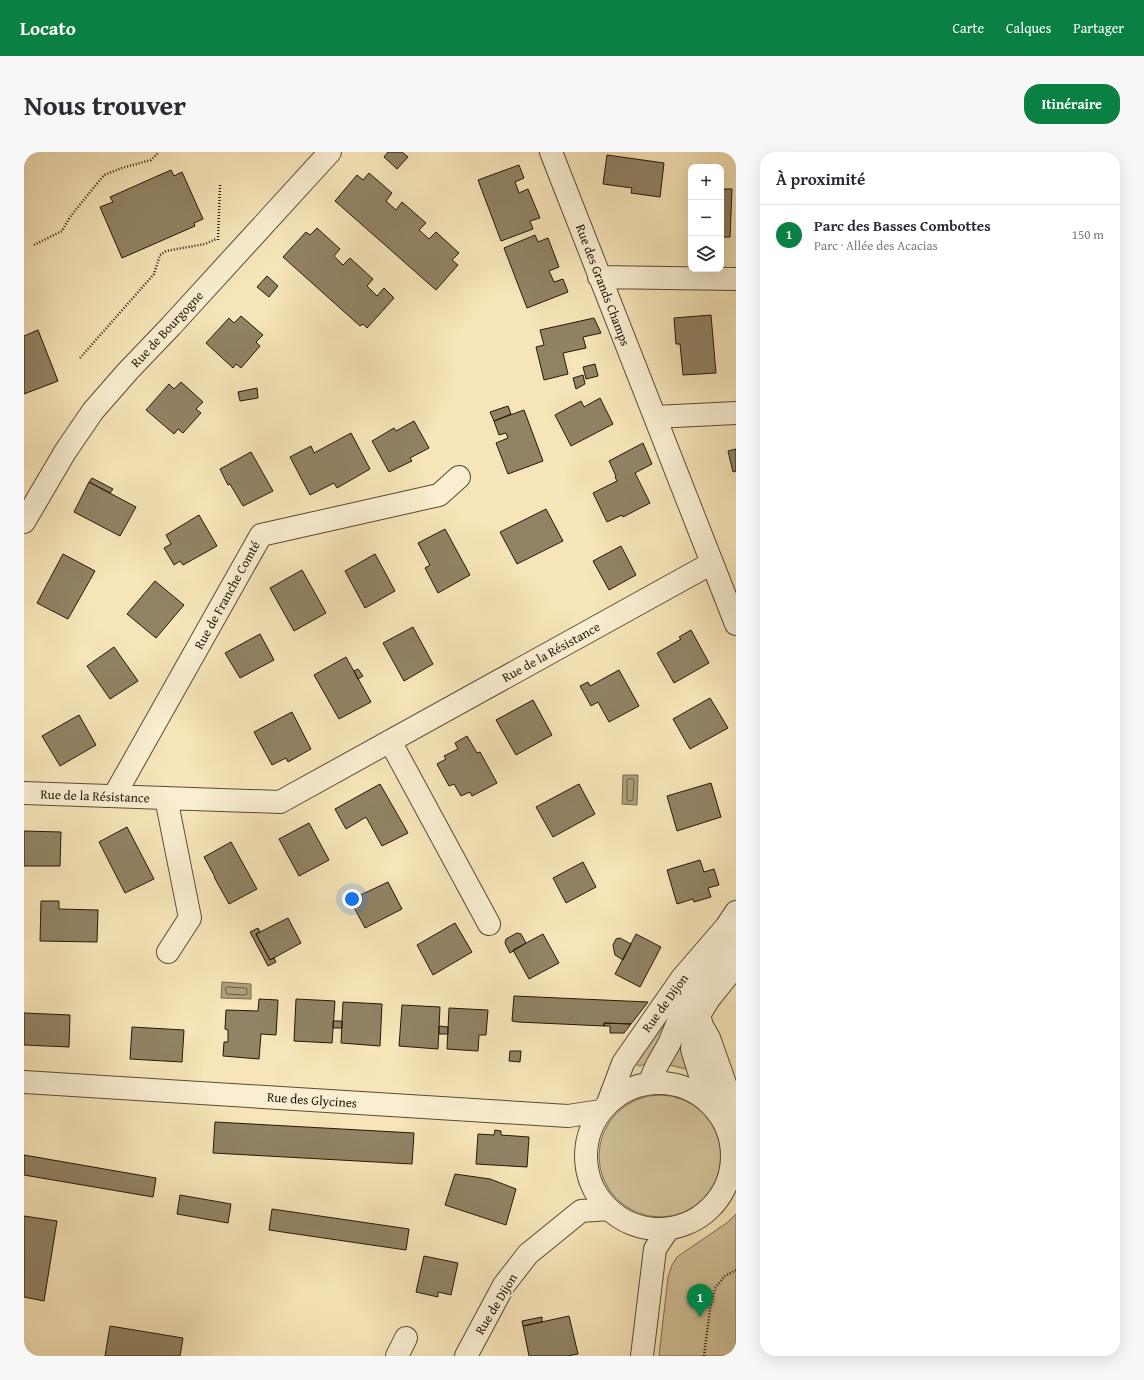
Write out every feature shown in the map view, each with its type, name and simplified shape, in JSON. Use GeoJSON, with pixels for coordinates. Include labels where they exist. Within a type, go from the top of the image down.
{"type":"FeatureCollection","features":[{"type":"Feature","properties":{"kind":"street","name":"Rue de Bourgogne"},"geometry":{"type":"LineString","coordinates":[[24,522],[65,452],[93,411],[128,370],[171,326],[330,152]]}},
{"type":"Feature","properties":{"kind":"street","name":"Rue des Grands Champs"},"geometry":{"type":"LineString","coordinates":[[551,152],[736,624]]}},
{"type":"Feature","properties":{"kind":"street"},"geometry":{"type":"LineString","coordinates":[[599,277],[736,279]]}},
{"type":"Feature","properties":{"kind":"street"},"geometry":{"type":"LineString","coordinates":[[655,417],[736,413]]}},
{"type":"Feature","properties":{"kind":"street","name":"Rue de Franche Comté"},"geometry":{"type":"LineString","coordinates":[[114,796],[261,536],[439,495],[459,477]]}},
{"type":"Feature","properties":{"kind":"street","name":"Rue de la Résistance"},"geometry":{"type":"LineString","coordinates":[[24,793],[280,802],[712,564]]}},
{"type":"Feature","properties":{"kind":"street"},"geometry":{"type":"LineString","coordinates":[[390,741],[489,924]]}},
{"type":"Feature","properties":{"kind":"street","name":"Rue de la Résistance"},"geometry":{"type":"LineString","coordinates":[[166,798],[190,918],[168,952]]}},
{"type":"Feature","properties":{"kind":"street","name":"Rue de Dijon"},"geometry":{"type":"LineString","coordinates":[[605,1107],[623,1063],[682,978],[726,927],[736,912]]}},
{"type":"Feature","properties":{"kind":"street","name":"Rue de Dijon"},"geometry":{"type":"LineString","coordinates":[[649,1083],[657,1064],[669,1044],[684,1008],[736,939]]}},
{"type":"Feature","properties":{"kind":"street"},"geometry":{"type":"LineString","coordinates":[[708,1102],[692,1049],[693,1036],[699,1015],[709,999],[736,965]]}},
{"type":"Feature","properties":{"kind":"street"},"geometry":{"type":"LineString","coordinates":[[699,1015],[702,1026],[709,1038],[734,1109],[734,1156],[724,1189],[714,1204],[702,1215],[686,1224],[669,1228],[648,1228],[627,1222],[609,1209],[597,1195],[589,1179],[586,1162],[586,1144],[591,1126],[614,1097],[630,1088],[649,1083],[670,1083],[690,1090],[708,1102],[718,1113],[726,1126],[734,1156]]}},
{"type":"Feature","properties":{"kind":"street","name":"Rue des Glycines"},"geometry":{"type":"LineString","coordinates":[[24,1082],[568,1116],[605,1107]]}},
{"type":"Feature","properties":{"kind":"street","name":"Rue de Dijon"},"geometry":{"type":"LineString","coordinates":[[466,1356],[504,1286],[528,1254],[581,1211],[609,1209]]}},
{"type":"Feature","properties":{"kind":"street"},"geometry":{"type":"LineString","coordinates":[[642,1356],[655,1249],[669,1228]]}},
{"type":"Feature","properties":{"kind":"path"},"geometry":{"type":"LineString","coordinates":[[34,245],[62,231],[70,217],[104,175],[151,160],[159,152]]}},
{"type":"Feature","properties":{"kind":"path"},"geometry":{"type":"LineString","coordinates":[[220,184],[217,239],[231,260]]}},
{"type":"Feature","properties":{"kind":"path"},"geometry":{"type":"LineString","coordinates":[[80,358],[154,274],[160,255],[166,251],[205,244],[217,239]]}},
{"type":"Feature","properties":{"kind":"path"},"geometry":{"type":"LineString","coordinates":[[704,1356],[714,1288],[725,1276],[736,1270]]}},
{"type":"Feature","properties":{"kind":"shaded area"},"geometry":{"type":"Polygon","coordinates":[[[664,1021],[670,1023],[646,1064],[639,1066],[635,1063],[664,1021]]]}},
{"type":"Feature","properties":{"kind":"shaded area"},"geometry":{"type":"Polygon","coordinates":[[[682,1033],[687,1065],[686,1069],[665,1064],[682,1033]]]}},
{"type":"Feature","properties":{"kind":"shaded area"},"geometry":{"type":"Polygon","coordinates":[[[660,1095],[672,1096],[683,1100],[694,1105],[703,1113],[711,1122],[716,1133],[720,1144],[720,1168],[716,1179],[711,1190],[703,1199],[694,1207],[683,1212],[672,1216],[660,1217],[648,1216],[637,1212],[626,1207],[617,1199],[609,1190],[604,1179],[600,1168],[599,1156],[600,1144],[604,1133],[609,1122],[617,1113],[626,1105],[637,1100],[648,1096],[660,1095]]]}},
{"type":"Feature","properties":{"kind":"shaded area"},"geometry":{"type":"Polygon","coordinates":[[[736,1214],[736,1356],[659,1356],[668,1277],[672,1265],[677,1257],[728,1222],[736,1214]]]}},
{"type":"Feature","properties":{"kind":"water"},"geometry":{"type":"Polygon","coordinates":[[[623,775],[638,775],[637,805],[622,804],[623,775]]]}},
{"type":"Feature","properties":{"kind":"water"},"geometry":{"type":"Polygon","coordinates":[[[222,982],[251,984],[251,999],[221,998],[222,982]]]}},
{"type":"Feature","properties":{"kind":"building"},"geometry":{"type":"Polygon","coordinates":[[[388,152],[402,152],[408,157],[397,169],[384,157],[388,152]]]}},
{"type":"Feature","properties":{"kind":"building"},"geometry":{"type":"Polygon","coordinates":[[[607,155],[664,163],[660,197],[631,193],[632,188],[603,184],[607,155]]]}},
{"type":"Feature","properties":{"kind":"building"},"geometry":{"type":"Polygon","coordinates":[[[519,165],[524,178],[515,182],[519,193],[528,189],[540,218],[530,221],[533,229],[501,241],[478,180],[519,165]]]}},
{"type":"Feature","properties":{"kind":"building"},"geometry":{"type":"Polygon","coordinates":[[[171,170],[174,176],[182,172],[203,219],[194,223],[195,226],[122,258],[100,207],[113,202],[110,197],[171,170]]]}},
{"type":"Feature","properties":{"kind":"building"},"geometry":{"type":"Polygon","coordinates":[[[369,173],[392,193],[386,201],[396,210],[402,202],[426,223],[419,230],[429,239],[436,232],[459,253],[452,260],[458,265],[436,290],[335,201],[357,175],[363,180],[369,173]]]}},
{"type":"Feature","properties":{"kind":"building"},"geometry":{"type":"Polygon","coordinates":[[[724,189],[732,189],[730,237],[724,237],[724,189]]]}},
{"type":"Feature","properties":{"kind":"building"},"geometry":{"type":"Polygon","coordinates":[[[317,228],[340,249],[334,256],[343,265],[350,258],[373,279],[367,286],[377,296],[384,288],[394,298],[367,328],[363,324],[360,326],[283,257],[306,232],[310,235],[317,228]]]}},
{"type":"Feature","properties":{"kind":"building"},"geometry":{"type":"Polygon","coordinates":[[[535,235],[538,242],[548,238],[559,267],[549,271],[554,282],[563,279],[568,292],[527,308],[504,248],[535,235]]]}},
{"type":"Feature","properties":{"kind":"building"},"geometry":{"type":"Polygon","coordinates":[[[267,276],[278,286],[269,297],[257,287],[267,276]]]}},
{"type":"Feature","properties":{"kind":"building"},"geometry":{"type":"Polygon","coordinates":[[[711,315],[716,373],[683,375],[680,344],[676,344],[674,318],[711,315]]]}},
{"type":"Feature","properties":{"kind":"building"},"geometry":{"type":"Polygon","coordinates":[[[241,316],[263,335],[256,342],[260,346],[241,368],[236,364],[233,368],[206,343],[229,318],[234,323],[241,316]]]}},
{"type":"Feature","properties":{"kind":"building"},"geometry":{"type":"Polygon","coordinates":[[[594,318],[601,333],[583,337],[586,348],[563,353],[568,374],[544,380],[536,347],[544,345],[540,330],[594,318]]]}},
{"type":"Feature","properties":{"kind":"building"},"geometry":{"type":"Polygon","coordinates":[[[38,330],[58,381],[24,394],[24,336],[38,330]]]}},
{"type":"Feature","properties":{"kind":"building"},"geometry":{"type":"Polygon","coordinates":[[[595,364],[598,376],[586,379],[583,367],[595,364]]]}},
{"type":"Feature","properties":{"kind":"building"},"geometry":{"type":"Polygon","coordinates":[[[583,375],[585,384],[576,389],[573,378],[583,375]]]}},
{"type":"Feature","properties":{"kind":"building"},"geometry":{"type":"Polygon","coordinates":[[[181,382],[203,402],[196,409],[201,413],[183,433],[178,429],[174,434],[146,410],[169,384],[174,389],[181,382]]]}},
{"type":"Feature","properties":{"kind":"building"},"geometry":{"type":"Polygon","coordinates":[[[257,388],[258,398],[240,401],[238,392],[257,388]]]}},
{"type":"Feature","properties":{"kind":"building"},"geometry":{"type":"Polygon","coordinates":[[[600,398],[613,424],[571,446],[555,415],[581,401],[584,407],[600,398]]]}},
{"type":"Feature","properties":{"kind":"building"},"geometry":{"type":"Polygon","coordinates":[[[508,406],[511,414],[494,421],[490,412],[508,406]]]}},
{"type":"Feature","properties":{"kind":"building"},"geometry":{"type":"Polygon","coordinates":[[[524,410],[543,461],[508,474],[496,443],[508,438],[506,433],[499,435],[494,421],[524,410]]]}},
{"type":"Feature","properties":{"kind":"building"},"geometry":{"type":"Polygon","coordinates":[[[414,421],[429,448],[410,458],[412,461],[389,472],[372,441],[394,428],[396,431],[414,421]]]}},
{"type":"Feature","properties":{"kind":"building"},"geometry":{"type":"Polygon","coordinates":[[[351,433],[370,469],[337,488],[334,483],[310,495],[290,457],[311,446],[314,453],[351,433]]]}},
{"type":"Feature","properties":{"kind":"building"},"geometry":{"type":"Polygon","coordinates":[[[643,443],[652,464],[635,473],[650,503],[623,517],[622,515],[607,522],[593,493],[617,481],[609,461],[643,443]]]}},
{"type":"Feature","properties":{"kind":"building"},"geometry":{"type":"Polygon","coordinates":[[[736,449],[736,471],[733,472],[728,451],[736,449]]]}},
{"type":"Feature","properties":{"kind":"building"},"geometry":{"type":"Polygon","coordinates":[[[251,452],[273,491],[243,506],[230,484],[228,485],[220,469],[251,452]]]}},
{"type":"Feature","properties":{"kind":"building"},"geometry":{"type":"Polygon","coordinates":[[[92,478],[113,489],[110,493],[89,482],[92,478]]]}},
{"type":"Feature","properties":{"kind":"building"},"geometry":{"type":"Polygon","coordinates":[[[89,482],[136,507],[120,536],[74,512],[89,482]]]}},
{"type":"Feature","properties":{"kind":"building"},"geometry":{"type":"Polygon","coordinates":[[[546,509],[563,541],[517,564],[500,532],[546,509]]]}},
{"type":"Feature","properties":{"kind":"building"},"geometry":{"type":"Polygon","coordinates":[[[199,515],[217,546],[183,565],[180,561],[174,565],[164,548],[171,544],[166,535],[199,515]]]}},
{"type":"Feature","properties":{"kind":"building"},"geometry":{"type":"Polygon","coordinates":[[[445,529],[470,575],[438,593],[425,568],[430,565],[418,543],[445,529]]]}},
{"type":"Feature","properties":{"kind":"building"},"geometry":{"type":"Polygon","coordinates":[[[621,546],[636,575],[609,590],[593,561],[621,546]]]}},
{"type":"Feature","properties":{"kind":"building"},"geometry":{"type":"Polygon","coordinates":[[[63,554],[95,571],[68,619],[37,603],[63,554]]]}},
{"type":"Feature","properties":{"kind":"building"},"geometry":{"type":"Polygon","coordinates":[[[375,554],[395,591],[365,608],[345,571],[375,554]]]}},
{"type":"Feature","properties":{"kind":"building"},"geometry":{"type":"Polygon","coordinates":[[[302,570],[326,613],[294,631],[270,588],[302,570]]]}},
{"type":"Feature","properties":{"kind":"building"},"geometry":{"type":"Polygon","coordinates":[[[155,581],[184,605],[156,638],[127,614],[155,581]]]}},
{"type":"Feature","properties":{"kind":"building"},"geometry":{"type":"Polygon","coordinates":[[[413,627],[433,664],[404,681],[383,643],[413,627]]]}},
{"type":"Feature","properties":{"kind":"building"},"geometry":{"type":"Polygon","coordinates":[[[691,630],[709,663],[674,683],[657,653],[681,639],[679,637],[691,630]]]}},
{"type":"Feature","properties":{"kind":"building"},"geometry":{"type":"Polygon","coordinates":[[[260,634],[274,660],[240,678],[225,653],[260,634]]]}},
{"type":"Feature","properties":{"kind":"building"},"geometry":{"type":"Polygon","coordinates":[[[114,647],[138,681],[110,699],[87,666],[114,647]]]}},
{"type":"Feature","properties":{"kind":"building"},"geometry":{"type":"Polygon","coordinates":[[[346,657],[371,702],[339,719],[314,675],[346,657]]]}},
{"type":"Feature","properties":{"kind":"building"},"geometry":{"type":"Polygon","coordinates":[[[358,669],[363,676],[358,679],[354,671],[358,669]]]}},
{"type":"Feature","properties":{"kind":"building"},"geometry":{"type":"Polygon","coordinates":[[[619,670],[639,706],[609,722],[598,702],[591,706],[580,686],[588,682],[590,686],[619,670]]]}},
{"type":"Feature","properties":{"kind":"building"},"geometry":{"type":"Polygon","coordinates":[[[710,698],[728,728],[690,749],[673,719],[710,698]]]}},
{"type":"Feature","properties":{"kind":"building"},"geometry":{"type":"Polygon","coordinates":[[[533,700],[552,735],[516,755],[496,720],[533,700]]]}},
{"type":"Feature","properties":{"kind":"building"},"geometry":{"type":"Polygon","coordinates":[[[292,712],[311,749],[288,762],[286,758],[272,765],[254,732],[292,712]]]}},
{"type":"Feature","properties":{"kind":"building"},"geometry":{"type":"Polygon","coordinates":[[[79,715],[96,745],[60,766],[42,736],[79,715]]]}},
{"type":"Feature","properties":{"kind":"building"},"geometry":{"type":"Polygon","coordinates":[[[467,736],[477,753],[480,752],[497,783],[472,796],[470,792],[461,796],[454,784],[449,786],[437,764],[446,759],[444,756],[458,749],[455,743],[467,736]]]}},
{"type":"Feature","properties":{"kind":"building"},"geometry":{"type":"Polygon","coordinates":[[[711,783],[721,817],[677,831],[667,796],[711,783]]]}},
{"type":"Feature","properties":{"kind":"building"},"geometry":{"type":"Polygon","coordinates":[[[380,784],[408,833],[382,846],[366,817],[346,829],[335,809],[380,784]]]}},
{"type":"Feature","properties":{"kind":"building"},"geometry":{"type":"Polygon","coordinates":[[[579,784],[595,814],[553,837],[536,807],[579,784]]]}},
{"type":"Feature","properties":{"kind":"building"},"geometry":{"type":"Polygon","coordinates":[[[309,823],[329,860],[299,876],[279,839],[309,823]]]}},
{"type":"Feature","properties":{"kind":"building"},"geometry":{"type":"Polygon","coordinates":[[[127,827],[154,879],[125,893],[99,842],[127,827]]]}},
{"type":"Feature","properties":{"kind":"building"},"geometry":{"type":"Polygon","coordinates":[[[24,831],[61,832],[60,866],[24,866],[24,831]]]}},
{"type":"Feature","properties":{"kind":"building"},"geometry":{"type":"Polygon","coordinates":[[[231,842],[257,889],[229,904],[204,857],[231,842]]]}},
{"type":"Feature","properties":{"kind":"building"},"geometry":{"type":"Polygon","coordinates":[[[700,860],[704,872],[714,869],[719,885],[708,888],[711,897],[694,902],[693,899],[677,904],[667,870],[700,860]]]}},
{"type":"Feature","properties":{"kind":"building"},"geometry":{"type":"Polygon","coordinates":[[[583,862],[596,887],[566,903],[553,878],[583,862]]]}},
{"type":"Feature","properties":{"kind":"building"},"geometry":{"type":"Polygon","coordinates":[[[388,882],[402,909],[365,928],[350,900],[388,882]]]}},
{"type":"Feature","properties":{"kind":"building"},"geometry":{"type":"Polygon","coordinates":[[[41,901],[59,901],[59,909],[98,910],[97,942],[40,941],[41,901]]]}},
{"type":"Feature","properties":{"kind":"building"},"geometry":{"type":"Polygon","coordinates":[[[288,918],[301,943],[270,960],[256,934],[288,918]]]}},
{"type":"Feature","properties":{"kind":"building"},"geometry":{"type":"Polygon","coordinates":[[[455,923],[472,952],[433,975],[417,945],[455,923]]]}},
{"type":"Feature","properties":{"kind":"building"},"geometry":{"type":"Polygon","coordinates":[[[258,928],[260,932],[256,934],[270,960],[274,958],[276,962],[268,966],[250,932],[258,928]]]}},
{"type":"Feature","properties":{"kind":"building"},"geometry":{"type":"Polygon","coordinates":[[[517,933],[521,934],[526,943],[510,953],[505,943],[506,939],[517,933]]]}},
{"type":"Feature","properties":{"kind":"building"},"geometry":{"type":"Polygon","coordinates":[[[543,934],[559,963],[529,979],[513,950],[543,934]]]}},
{"type":"Feature","properties":{"kind":"building"},"geometry":{"type":"Polygon","coordinates":[[[636,934],[661,947],[640,987],[615,974],[636,934]]]}},
{"type":"Feature","properties":{"kind":"building"},"geometry":{"type":"Polygon","coordinates":[[[620,938],[631,944],[623,960],[615,955],[613,945],[616,939],[620,938]]]}},
{"type":"Feature","properties":{"kind":"building"},"geometry":{"type":"Polygon","coordinates":[[[514,996],[648,1002],[631,1024],[604,1023],[604,1026],[512,1021],[514,996]]]}},
{"type":"Feature","properties":{"kind":"building"},"geometry":{"type":"Polygon","coordinates":[[[259,999],[278,1000],[276,1035],[261,1034],[259,1059],[223,1056],[224,1042],[228,1042],[228,1030],[225,1029],[226,1010],[258,1011],[259,999]]]}},
{"type":"Feature","properties":{"kind":"building"},"geometry":{"type":"Polygon","coordinates":[[[296,999],[335,1001],[332,1043],[294,1041],[296,999]]]}},
{"type":"Feature","properties":{"kind":"building"},"geometry":{"type":"Polygon","coordinates":[[[343,1002],[382,1004],[380,1046],[341,1043],[343,1002]]]}},
{"type":"Feature","properties":{"kind":"building"},"geometry":{"type":"Polygon","coordinates":[[[402,1005],[440,1007],[438,1049],[399,1046],[402,1005]]]}},
{"type":"Feature","properties":{"kind":"building"},"geometry":{"type":"Polygon","coordinates":[[[449,1008],[488,1010],[486,1035],[479,1035],[478,1051],[447,1049],[449,1008]]]}},
{"type":"Feature","properties":{"kind":"building"},"geometry":{"type":"Polygon","coordinates":[[[24,1013],[70,1015],[69,1047],[24,1045],[24,1013]]]}},
{"type":"Feature","properties":{"kind":"building"},"geometry":{"type":"Polygon","coordinates":[[[333,1021],[342,1021],[342,1028],[333,1028],[333,1021]]]}},
{"type":"Feature","properties":{"kind":"building"},"geometry":{"type":"Polygon","coordinates":[[[604,1023],[631,1024],[624,1033],[610,1033],[610,1026],[604,1026],[604,1023]]]}},
{"type":"Feature","properties":{"kind":"building"},"geometry":{"type":"Polygon","coordinates":[[[439,1026],[448,1027],[448,1034],[439,1034],[439,1026]]]}},
{"type":"Feature","properties":{"kind":"building"},"geometry":{"type":"Polygon","coordinates":[[[132,1027],[184,1030],[182,1062],[130,1059],[132,1027]]]}},
{"type":"Feature","properties":{"kind":"building"},"geometry":{"type":"Polygon","coordinates":[[[510,1051],[521,1051],[520,1062],[509,1061],[510,1051]]]}},
{"type":"Feature","properties":{"kind":"building"},"geometry":{"type":"Polygon","coordinates":[[[215,1122],[414,1133],[412,1164],[213,1153],[215,1122]]]}},
{"type":"Feature","properties":{"kind":"building"},"geometry":{"type":"Polygon","coordinates":[[[495,1130],[501,1131],[501,1135],[529,1137],[527,1167],[476,1164],[478,1134],[494,1135],[495,1130]]]}},
{"type":"Feature","properties":{"kind":"building"},"geometry":{"type":"Polygon","coordinates":[[[24,1155],[156,1178],[153,1197],[24,1175],[24,1155]]]}},
{"type":"Feature","properties":{"kind":"building"},"geometry":{"type":"Polygon","coordinates":[[[455,1174],[490,1179],[516,1189],[506,1225],[445,1205],[455,1174]]]}},
{"type":"Feature","properties":{"kind":"building"},"geometry":{"type":"Polygon","coordinates":[[[180,1195],[231,1204],[228,1223],[177,1214],[180,1195]]]}},
{"type":"Feature","properties":{"kind":"building"},"geometry":{"type":"Polygon","coordinates":[[[272,1209],[409,1229],[406,1250],[269,1230],[272,1209]]]}},
{"type":"Feature","properties":{"kind":"building"},"geometry":{"type":"Polygon","coordinates":[[[24,1216],[57,1221],[44,1301],[24,1297],[24,1216]]]}},
{"type":"Feature","properties":{"kind":"building"},"geometry":{"type":"Polygon","coordinates":[[[424,1256],[458,1263],[451,1295],[438,1292],[438,1297],[416,1292],[424,1256]]]}},
{"type":"Feature","properties":{"kind":"building"},"geometry":{"type":"Polygon","coordinates":[[[569,1316],[578,1354],[567,1356],[529,1356],[523,1326],[569,1316]]]}},
{"type":"Feature","properties":{"kind":"building"},"geometry":{"type":"Polygon","coordinates":[[[542,1317],[542,1322],[523,1326],[522,1321],[542,1317]]]}},
{"type":"Feature","properties":{"kind":"building"},"geometry":{"type":"Polygon","coordinates":[[[110,1326],[183,1338],[180,1356],[105,1356],[110,1326]]]}},
{"type":"Feature","properties":{"kind":"place","name":"Parc des Basses Combottes"},"geometry":{"type":"Point","coordinates":[700,1317]}}]}
